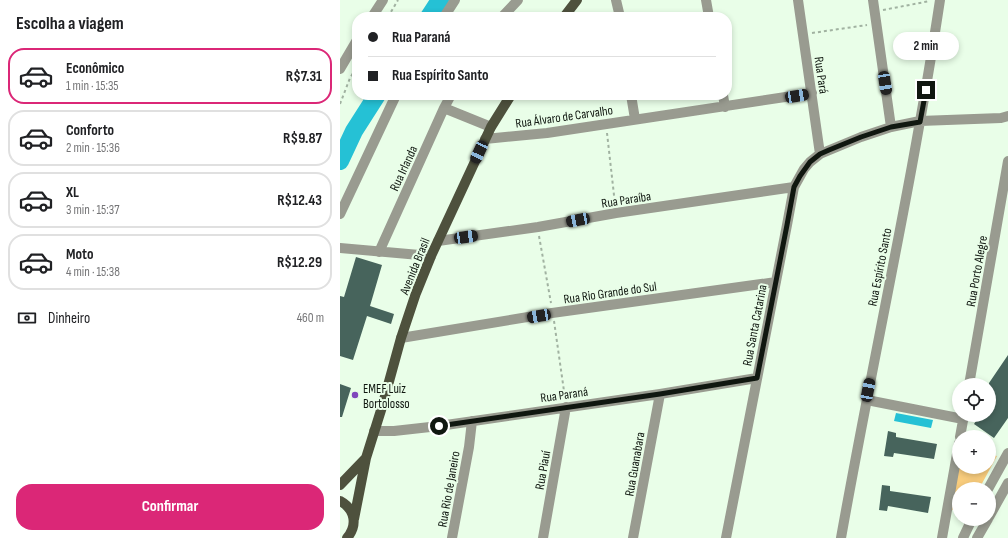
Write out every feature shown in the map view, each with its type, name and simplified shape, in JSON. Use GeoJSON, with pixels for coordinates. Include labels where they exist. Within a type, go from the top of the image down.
{"type":"FeatureCollection","features":[{"type":"Feature","properties":{"kind":"main road"},"geometry":{"type":"LineString","coordinates":[[568,12],[577,0]]}},
{"type":"Feature","properties":{"kind":"main road","name":"Avenida Brasil"},"geometry":{"type":"LineString","coordinates":[[347,538],[354,526],[354,519],[366,458],[408,314],[431,256],[485,139],[508,100]]}},
{"type":"Feature","properties":{"kind":"main road","name":"Avenida Brasil"},"geometry":{"type":"LineString","coordinates":[[340,485],[366,458]]}},
{"type":"Feature","properties":{"kind":"main road"},"geometry":{"type":"LineString","coordinates":[[340,501],[352,512],[354,519]]}},
{"type":"Feature","properties":{"kind":"street"},"geometry":{"type":"LineString","coordinates":[[375,12],[382,0]]}},
{"type":"Feature","properties":{"kind":"street"},"geometry":{"type":"LineString","coordinates":[[447,12],[455,0]]}},
{"type":"Feature","properties":{"kind":"street"},"geometry":{"type":"LineString","coordinates":[[507,12],[518,0]]}},
{"type":"Feature","properties":{"kind":"street"},"geometry":{"type":"LineString","coordinates":[[616,0],[619,12]]}},
{"type":"Feature","properties":{"kind":"street"},"geometry":{"type":"LineString","coordinates":[[706,0],[708,12]]}},
{"type":"Feature","properties":{"kind":"street","name":"Rua Pará"},"geometry":{"type":"LineString","coordinates":[[798,0],[820,154]]}},
{"type":"Feature","properties":{"kind":"street"},"geometry":{"type":"LineString","coordinates":[[873,0],[891,127]]}},
{"type":"Feature","properties":{"kind":"street","name":"Rua Espírito Santo"},"geometry":{"type":"LineString","coordinates":[[841,538],[920,122],[940,0]]}},
{"type":"Feature","properties":{"kind":"street"},"geometry":{"type":"LineString","coordinates":[[340,69],[352,49]]}},
{"type":"Feature","properties":{"kind":"street","name":"Rua Álvaro de Carvalho"},"geometry":{"type":"LineString","coordinates":[[485,139],[547,133],[812,93]]}},
{"type":"Feature","properties":{"kind":"street"},"geometry":{"type":"LineString","coordinates":[[340,214],[394,100]]}},
{"type":"Feature","properties":{"kind":"street","name":"Rua Irlanda"},"geometry":{"type":"LineString","coordinates":[[379,252],[448,100]]}},
{"type":"Feature","properties":{"kind":"street"},"geometry":{"type":"LineString","coordinates":[[632,100],[635,120]]}},
{"type":"Feature","properties":{"kind":"street"},"geometry":{"type":"LineString","coordinates":[[724,100],[725,107]]}},
{"type":"Feature","properties":{"kind":"street"},"geometry":{"type":"LineString","coordinates":[[444,108],[491,127]]}},
{"type":"Feature","properties":{"kind":"street","name":"Rua Santa Catarina"},"geometry":{"type":"LineString","coordinates":[[726,538],[794,187],[804,169],[820,154],[861,137],[891,127],[920,122],[1006,118]]}},
{"type":"Feature","properties":{"kind":"street","name":"Rua Porto Alegre"},"geometry":{"type":"LineString","coordinates":[[970,378],[1008,161]]}},
{"type":"Feature","properties":{"kind":"street","name":"Rua Paraíba"},"geometry":{"type":"LineString","coordinates":[[438,241],[794,187]]}},
{"type":"Feature","properties":{"kind":"street"},"geometry":{"type":"LineString","coordinates":[[340,249],[431,256]]}},
{"type":"Feature","properties":{"kind":"street","name":"Rua Rio Grande do Sul"},"geometry":{"type":"LineString","coordinates":[[401,338],[552,313],[776,282]]}},
{"type":"Feature","properties":{"kind":"street","name":"Rua Paraná"},"geometry":{"type":"LineString","coordinates":[[374,431],[439,426],[660,394],[757,378]]}},
{"type":"Feature","properties":{"kind":"street","name":"Rua Guanabara"},"geometry":{"type":"LineString","coordinates":[[633,538],[660,394]]}},
{"type":"Feature","properties":{"kind":"street"},"geometry":{"type":"LineString","coordinates":[[866,400],[952,415]]}},
{"type":"Feature","properties":{"kind":"street","name":"Rua Piauí"},"geometry":{"type":"LineString","coordinates":[[543,538],[566,407]]}},
{"type":"Feature","properties":{"kind":"street","name":"Rua Rio de Janeiro"},"geometry":{"type":"LineString","coordinates":[[452,538],[472,421]]}},
{"type":"Feature","properties":{"kind":"street"},"geometry":{"type":"LineString","coordinates":[[992,482],[1008,453]]}},
{"type":"Feature","properties":{"kind":"street"},"geometry":{"type":"LineString","coordinates":[[942,538],[953,474]]}},
{"type":"Feature","properties":{"kind":"street"},"geometry":{"type":"LineString","coordinates":[[996,504],[1008,483]]}},
{"type":"Feature","properties":{"kind":"street"},"geometry":{"type":"LineString","coordinates":[[963,538],[969,526]]}},
{"type":"Feature","properties":{"kind":"street"},"geometry":{"type":"LineString","coordinates":[[978,538],[984,526]]}},
{"type":"Feature","properties":{"kind":"path"},"geometry":{"type":"LineString","coordinates":[[391,12],[398,0]]}},
{"type":"Feature","properties":{"kind":"path"},"geometry":{"type":"LineString","coordinates":[[874,11],[936,0]]}},
{"type":"Feature","properties":{"kind":"path"},"geometry":{"type":"LineString","coordinates":[[803,34],[876,24]]}},
{"type":"Feature","properties":{"kind":"path"},"geometry":{"type":"LineString","coordinates":[[340,104],[352,75]]}},
{"type":"Feature","properties":{"kind":"path"},"geometry":{"type":"LineString","coordinates":[[606,124],[616,213]]}},
{"type":"Feature","properties":{"kind":"shaded area"},"geometry":{"type":"Polygon","coordinates":[[[958,474],[987,474],[983,482],[956,482],[958,474]]]}},
{"type":"Feature","properties":{"kind":"water"},"geometry":{"type":"Polygon","coordinates":[[[896,413],[933,420],[931,428],[894,421],[896,413]]]}},
{"type":"Feature","properties":{"kind":"building"},"geometry":{"type":"Polygon","coordinates":[[[356,257],[382,265],[370,306],[394,314],[391,324],[367,316],[353,360],[340,356],[340,296],[344,297],[356,257]]]}},
{"type":"Feature","properties":{"kind":"building"},"geometry":{"type":"Polygon","coordinates":[[[1008,355],[1008,418],[996,435],[996,430],[983,430],[974,424],[975,422],[996,422],[996,378],[992,378],[1008,355]]]}},
{"type":"Feature","properties":{"kind":"building"},"geometry":{"type":"Polygon","coordinates":[[[340,384],[351,388],[342,417],[340,417],[340,384]]]}},
{"type":"Feature","properties":{"kind":"building"},"geometry":{"type":"Polygon","coordinates":[[[888,431],[896,433],[896,437],[937,444],[934,459],[894,453],[893,457],[884,456],[888,431]]]}},
{"type":"Feature","properties":{"kind":"building"},"geometry":{"type":"Polygon","coordinates":[[[882,485],[890,486],[890,491],[931,497],[928,513],[888,506],[887,511],[879,510],[882,485]]]}},
{"type":"Feature","properties":{"kind":"waterway"},"geometry":{"type":"LineString","coordinates":[[432,12],[440,0]]}},
{"type":"Feature","properties":{"kind":"waterway"},"geometry":{"type":"LineString","coordinates":[[340,161],[354,131],[374,100]]}},
{"type":"Feature","properties":{"kind":"place","name":"EMEF Luiz Bortolosso"},"geometry":{"type":"Point","coordinates":[355,395]}},
{"type":"Feature","properties":{"kind":"route"},"geometry":{"type":"LineString","coordinates":[[439,426],[660,394],[757,378],[794,187],[804,169],[820,154],[861,137],[891,127],[920,122],[926,90]]}}]}
